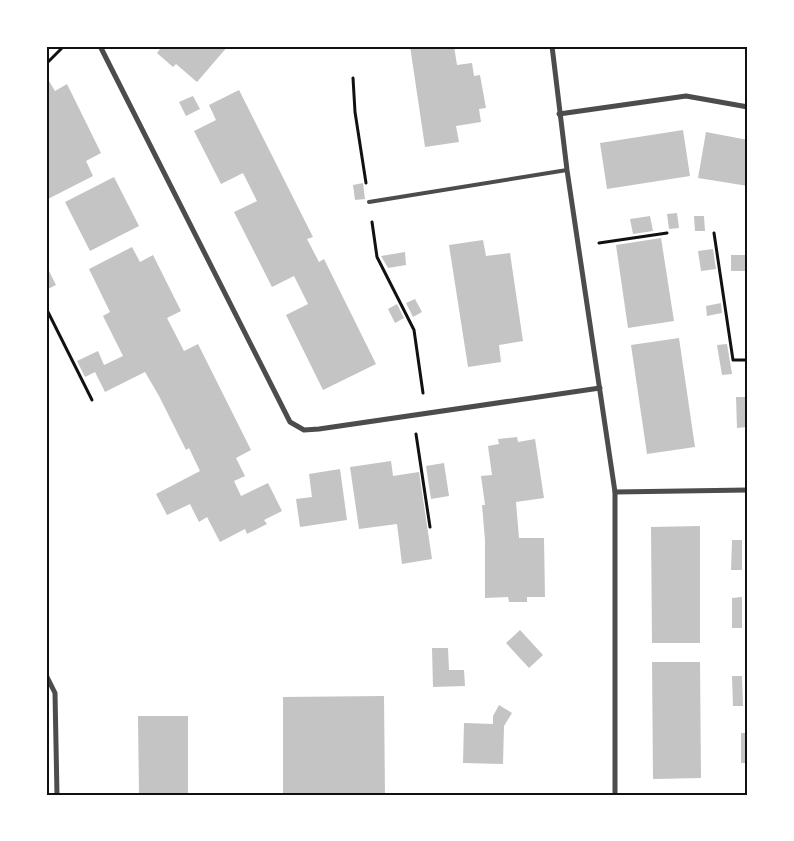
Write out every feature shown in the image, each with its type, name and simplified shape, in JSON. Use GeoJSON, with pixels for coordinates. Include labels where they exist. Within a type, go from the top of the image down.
{"type":"FeatureCollection","features":[{"type":"Feature","properties":{"kind":"street"},"geometry":{"type":"LineString","coordinates":[[100,46],[290,422],[304,430],[600,388]]}},
{"type":"Feature","properties":{"kind":"street"},"geometry":{"type":"LineString","coordinates":[[552,46],[559,114],[615,492],[615,795]]}},
{"type":"Feature","properties":{"kind":"street"},"geometry":{"type":"LineString","coordinates":[[559,114],[686,96],[748,107]]}},
{"type":"Feature","properties":{"kind":"street"},"geometry":{"type":"LineString","coordinates":[[615,492],[748,490]]}},
{"type":"Feature","properties":{"kind":"street"},"geometry":{"type":"LineString","coordinates":[[46,674],[55,694],[57,795]]}},
{"type":"Feature","properties":{"kind":"lane"},"geometry":{"type":"LineString","coordinates":[[369,202],[567,170]]}},
{"type":"Feature","properties":{"kind":"path"},"geometry":{"type":"LineString","coordinates":[[46,64],[64,46]]}},
{"type":"Feature","properties":{"kind":"path"},"geometry":{"type":"LineString","coordinates":[[353,78],[355,112],[377,257],[414,330],[426,414]]}},
{"type":"Feature","properties":{"kind":"path"},"geometry":{"type":"LineString","coordinates":[[714,232],[733,360],[748,360]]}},
{"type":"Feature","properties":{"kind":"path"},"geometry":{"type":"LineString","coordinates":[[578,246],[667,233]]}},
{"type":"Feature","properties":{"kind":"path"},"geometry":{"type":"LineString","coordinates":[[46,308],[92,400]]}},
{"type":"Feature","properties":{"kind":"path"},"geometry":{"type":"LineString","coordinates":[[413,416],[430,527]]}},
{"type":"Feature","properties":{"kind":"path"},"geometry":{"type":"LineString","coordinates":[[748,652],[748,728]]}},
{"type":"Feature","properties":{"kind":"building"},"geometry":{"type":"Polygon","coordinates":[[[156,46],[228,46],[197,82],[176,64],[173,67],[157,53],[160,49],[156,46]]]}},
{"type":"Feature","properties":{"kind":"building"},"geometry":{"type":"Polygon","coordinates":[[[410,46],[454,46],[457,65],[472,63],[474,76],[480,75],[486,108],[479,109],[481,122],[456,126],[459,142],[425,147],[410,46]]]}},
{"type":"Feature","properties":{"kind":"building"},"geometry":{"type":"Polygon","coordinates":[[[49,81],[55,91],[67,84],[101,153],[86,161],[93,176],[46,200],[46,84],[49,81]]]}},
{"type":"Feature","properties":{"kind":"building"},"geometry":{"type":"Polygon","coordinates":[[[239,90],[313,237],[307,239],[319,262],[324,259],[376,364],[323,390],[286,315],[308,304],[294,276],[272,287],[234,212],[257,201],[243,173],[221,184],[194,131],[216,120],[209,105],[239,90]]]}},
{"type":"Feature","properties":{"kind":"building"},"geometry":{"type":"Polygon","coordinates":[[[193,96],[200,109],[186,116],[179,102],[193,96]]]}},
{"type":"Feature","properties":{"kind":"building"},"geometry":{"type":"Polygon","coordinates":[[[683,130],[690,176],[607,189],[600,143],[683,130]]]}},
{"type":"Feature","properties":{"kind":"building"},"geometry":{"type":"Polygon","coordinates":[[[706,132],[748,140],[748,186],[698,178],[706,132]]]}},
{"type":"Feature","properties":{"kind":"building"},"geometry":{"type":"Polygon","coordinates":[[[114,177],[139,226],[90,251],[65,202],[114,177]]]}},
{"type":"Feature","properties":{"kind":"building"},"geometry":{"type":"Polygon","coordinates":[[[363,183],[365,199],[355,200],[353,185],[363,183]]]}},
{"type":"Feature","properties":{"kind":"building"},"geometry":{"type":"Polygon","coordinates":[[[677,213],[679,228],[669,229],[667,214],[677,213]]]}},
{"type":"Feature","properties":{"kind":"building"},"geometry":{"type":"Polygon","coordinates":[[[650,216],[653,231],[633,234],[630,219],[650,216]]]}},
{"type":"Feature","properties":{"kind":"building"},"geometry":{"type":"Polygon","coordinates":[[[694,216],[704,216],[705,231],[695,231],[694,216]]]}},
{"type":"Feature","properties":{"kind":"building"},"geometry":{"type":"Polygon","coordinates":[[[661,238],[674,321],[628,328],[616,245],[661,238]]]}},
{"type":"Feature","properties":{"kind":"building"},"geometry":{"type":"Polygon","coordinates":[[[483,240],[486,256],[510,253],[523,341],[499,345],[501,362],[468,367],[449,245],[483,240]]]}},
{"type":"Feature","properties":{"kind":"building"},"geometry":{"type":"Polygon","coordinates":[[[132,247],[140,262],[153,255],[181,311],[167,318],[184,351],[198,344],[251,450],[236,458],[245,476],[234,481],[241,496],[268,483],[282,511],[264,520],[267,524],[247,534],[245,529],[220,542],[207,517],[199,522],[190,504],[167,515],[156,494],[200,471],[189,448],[186,450],[145,372],[105,392],[95,372],[85,377],[77,361],[98,351],[104,365],[123,356],[103,316],[110,312],[89,269],[132,247]]]}},
{"type":"Feature","properties":{"kind":"building"},"geometry":{"type":"Polygon","coordinates":[[[713,249],[716,269],[701,271],[698,251],[713,249]]]}},
{"type":"Feature","properties":{"kind":"building"},"geometry":{"type":"Polygon","coordinates":[[[405,252],[406,265],[388,268],[381,256],[405,252]]]}},
{"type":"Feature","properties":{"kind":"building"},"geometry":{"type":"Polygon","coordinates":[[[731,255],[748,255],[748,271],[731,271],[731,255]]]}},
{"type":"Feature","properties":{"kind":"building"},"geometry":{"type":"Polygon","coordinates":[[[46,265],[56,285],[46,290],[46,265]]]}},
{"type":"Feature","properties":{"kind":"building"},"geometry":{"type":"Polygon","coordinates":[[[415,299],[422,312],[413,317],[406,303],[415,299]]]}},
{"type":"Feature","properties":{"kind":"building"},"geometry":{"type":"Polygon","coordinates":[[[721,303],[722,313],[707,316],[706,306],[721,303]]]}},
{"type":"Feature","properties":{"kind":"building"},"geometry":{"type":"Polygon","coordinates":[[[397,304],[404,318],[395,323],[388,309],[397,304]]]}},
{"type":"Feature","properties":{"kind":"building"},"geometry":{"type":"Polygon","coordinates":[[[679,338],[695,447],[647,454],[631,345],[679,338]]]}},
{"type":"Feature","properties":{"kind":"building"},"geometry":{"type":"Polygon","coordinates":[[[727,344],[732,374],[722,375],[717,345],[727,344]]]}},
{"type":"Feature","properties":{"kind":"building"},"geometry":{"type":"Polygon","coordinates":[[[736,397],[747,397],[747,427],[737,428],[736,397]]]}},
{"type":"Feature","properties":{"kind":"building"},"geometry":{"type":"Polygon","coordinates":[[[517,437],[518,442],[535,439],[544,498],[516,502],[519,538],[544,538],[545,597],[527,597],[527,602],[509,602],[508,597],[485,598],[485,540],[482,505],[485,505],[481,476],[492,475],[488,446],[499,444],[498,439],[517,437]]]}},
{"type":"Feature","properties":{"kind":"building"},"geometry":{"type":"Polygon","coordinates":[[[391,461],[393,476],[419,472],[432,559],[402,564],[397,524],[359,529],[350,467],[391,461]]]}},
{"type":"Feature","properties":{"kind":"building"},"geometry":{"type":"Polygon","coordinates":[[[444,463],[449,496],[431,499],[426,466],[444,463]]]}},
{"type":"Feature","properties":{"kind":"building"},"geometry":{"type":"Polygon","coordinates":[[[340,469],[347,520],[300,527],[296,499],[312,497],[309,474],[340,469]]]}},
{"type":"Feature","properties":{"kind":"building"},"geometry":{"type":"Polygon","coordinates":[[[700,526],[700,643],[652,643],[651,527],[700,526]]]}},
{"type":"Feature","properties":{"kind":"building"},"geometry":{"type":"Polygon","coordinates":[[[732,540],[742,540],[742,570],[731,570],[732,540]]]}},
{"type":"Feature","properties":{"kind":"building"},"geometry":{"type":"Polygon","coordinates":[[[742,597],[742,628],[732,628],[732,598],[742,597]]]}},
{"type":"Feature","properties":{"kind":"building"},"geometry":{"type":"Polygon","coordinates":[[[520,630],[543,655],[529,668],[506,643],[520,630]]]}},
{"type":"Feature","properties":{"kind":"building"},"geometry":{"type":"Polygon","coordinates":[[[432,648],[448,648],[449,670],[464,670],[465,686],[433,687],[432,648]]]}},
{"type":"Feature","properties":{"kind":"building"},"geometry":{"type":"Polygon","coordinates":[[[652,662],[700,662],[701,778],[653,779],[652,662]]]}},
{"type":"Feature","properties":{"kind":"building"},"geometry":{"type":"Polygon","coordinates":[[[732,676],[742,676],[743,706],[733,706],[732,676]]]}},
{"type":"Feature","properties":{"kind":"building"},"geometry":{"type":"Polygon","coordinates":[[[384,696],[385,795],[283,795],[283,697],[384,696]]]}},
{"type":"Feature","properties":{"kind":"building"},"geometry":{"type":"Polygon","coordinates":[[[499,705],[512,713],[504,726],[503,764],[463,763],[464,723],[493,724],[493,716],[499,705]]]}},
{"type":"Feature","properties":{"kind":"building"},"geometry":{"type":"Polygon","coordinates":[[[138,716],[188,716],[188,795],[139,795],[138,716]]]}},
{"type":"Feature","properties":{"kind":"building"},"geometry":{"type":"Polygon","coordinates":[[[741,733],[748,733],[748,763],[741,763],[741,733]]]}}]}
